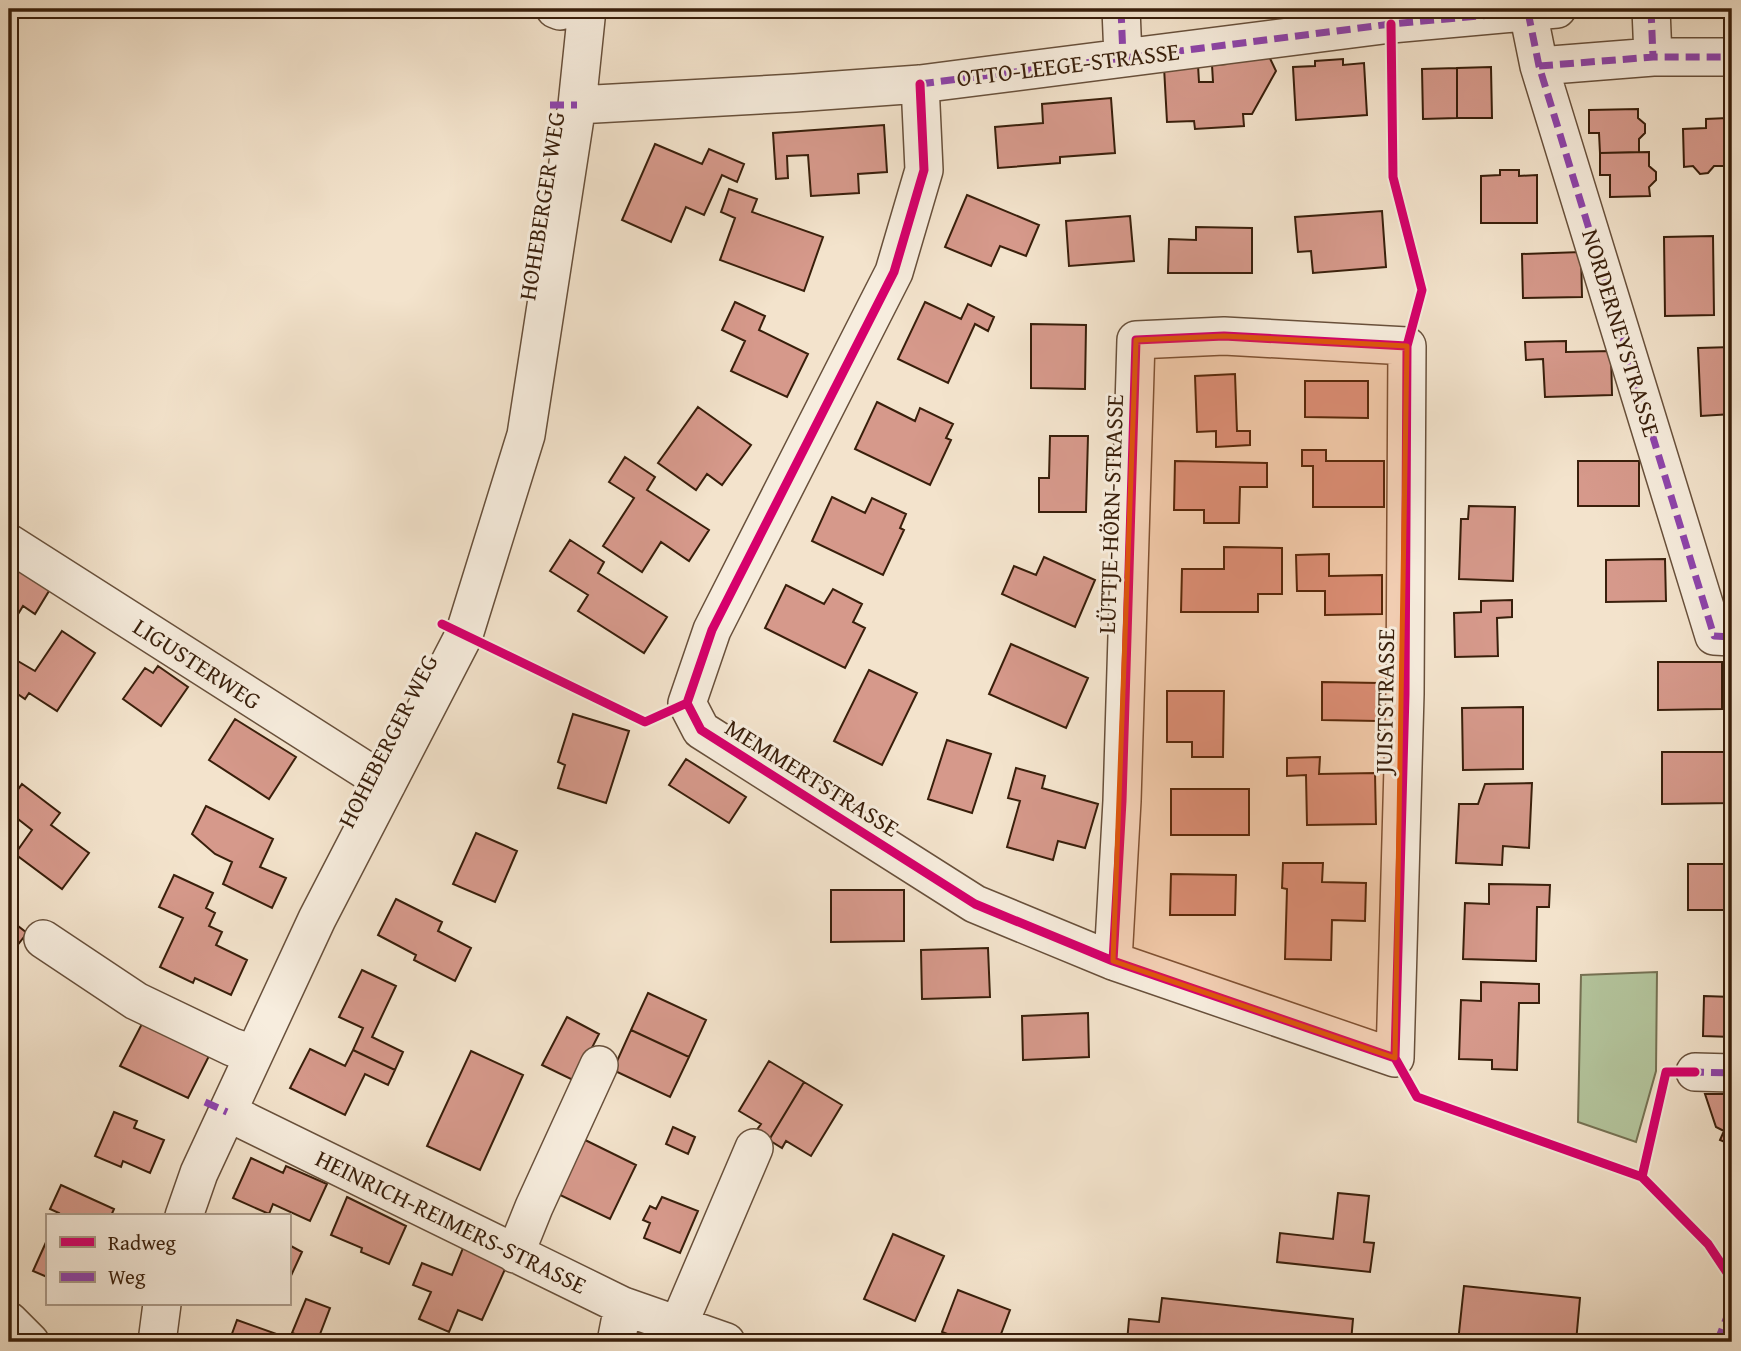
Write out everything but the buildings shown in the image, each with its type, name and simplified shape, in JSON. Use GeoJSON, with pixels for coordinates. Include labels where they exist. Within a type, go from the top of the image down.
{"type":"FeatureCollection","features":[{"type":"Feature","properties":{"kind":"street"},"geometry":{"type":"LineString","coordinates":[[1121,9],[1124,57]]}},
{"type":"Feature","properties":{"kind":"street"},"geometry":{"type":"LineString","coordinates":[[1651,9],[1653,57]]}},
{"type":"Feature","properties":{"kind":"street","name":"HOHEBERGER WEG"},"geometry":{"type":"LineString","coordinates":[[185,1214],[199,1172],[317,919],[464,635],[526,435],[577,105],[567,10]]}},
{"type":"Feature","properties":{"kind":"street","name":"OTTO-LEEGE-STRASSE"},"geometry":{"type":"LineString","coordinates":[[577,105],[920,84],[1391,24],[1543,10]]}},
{"type":"Feature","properties":{"kind":"street","name":"NORDERNEYSTRASSE"},"geometry":{"type":"LineString","coordinates":[[1543,10],[1539,66],[1714,636],[1732,637]]}},
{"type":"Feature","properties":{"kind":"street"},"geometry":{"type":"LineString","coordinates":[[1539,66],[1653,57],[1732,57]]}},
{"type":"Feature","properties":{"kind":"street","name":"MEMMERTSTRASSE"},"geometry":{"type":"LineString","coordinates":[[920,84],[925,170],[894,272],[712,630],[687,703],[701,730],[975,904],[1113,961],[1395,1058]]}},
{"type":"Feature","properties":{"kind":"street","name":"LÜTTJE-HÖRN-STRASSE"},"geometry":{"type":"LineString","coordinates":[[1113,961],[1122,787],[1136,340],[1224,336],[1407,346]]}},
{"type":"Feature","properties":{"kind":"street","name":"JUISTSTRASSE"},"geometry":{"type":"LineString","coordinates":[[1395,1058],[1405,694],[1407,346]]}},
{"type":"Feature","properties":{"kind":"street","name":"LIGUSTERWEG"},"geometry":{"type":"LineString","coordinates":[[9,543],[387,784]]}},
{"type":"Feature","properties":{"kind":"street"},"geometry":{"type":"LineString","coordinates":[[43,939],[136,1001],[232,1047],[254,1054]]}},
{"type":"Feature","properties":{"kind":"street"},"geometry":{"type":"LineString","coordinates":[[515,1254],[599,1065]]}},
{"type":"Feature","properties":{"kind":"street"},"geometry":{"type":"LineString","coordinates":[[1695,1072],[1732,1073]]}},
{"type":"Feature","properties":{"kind":"street","name":"HEINRICH-REIMERS-STRASSE"},"geometry":{"type":"LineString","coordinates":[[227,1112],[623,1306],[726,1342]]}},
{"type":"Feature","properties":{"kind":"street"},"geometry":{"type":"LineString","coordinates":[[678,1326],[754,1148]]}},
{"type":"Feature","properties":{"kind":"street"},"geometry":{"type":"LineString","coordinates":[[157,1342],[162,1306]]}},
{"type":"Feature","properties":{"kind":"street"},"geometry":{"type":"LineString","coordinates":[[616,1342],[623,1306]]}},
{"type":"Feature","properties":{"kind":"street"},"geometry":{"type":"LineString","coordinates":[[9,1321],[30,1342]]}},
{"type":"Feature","properties":{"kind":"highlighted area"},"geometry":{"type":"Polygon","coordinates":[[[1224,336],[1407,346],[1395,1058],[1113,961],[1136,340],[1224,336]]]}},
{"type":"Feature","properties":{"kind":"green space"},"geometry":{"type":"Polygon","coordinates":[[[1657,972],[1656,1071],[1636,1142],[1578,1122],[1581,975],[1657,972]]]}},
{"type":"Feature","properties":{"kind":"marked path"},"geometry":{"type":"LineString","coordinates":[[1121,9],[1123,57]]}},
{"type":"Feature","properties":{"kind":"marked path"},"geometry":{"type":"LineString","coordinates":[[920,84],[1391,24],[1557,9]]}},
{"type":"Feature","properties":{"kind":"marked path"},"geometry":{"type":"LineString","coordinates":[[1651,9],[1653,57]]}},
{"type":"Feature","properties":{"kind":"marked path"},"geometry":{"type":"LineString","coordinates":[[1528,12],[1539,66],[1714,636],[1732,637]]}},
{"type":"Feature","properties":{"kind":"marked path"},"geometry":{"type":"LineString","coordinates":[[1539,66],[1653,57],[1732,57]]}},
{"type":"Feature","properties":{"kind":"marked path"},"geometry":{"type":"LineString","coordinates":[[550,105],[577,105]]}},
{"type":"Feature","properties":{"kind":"marked path"},"geometry":{"type":"LineString","coordinates":[[1690,1072],[1732,1073]]}},
{"type":"Feature","properties":{"kind":"marked path"},"geometry":{"type":"LineString","coordinates":[[205,1102],[227,1112]]}},
{"type":"Feature","properties":{"kind":"marked path"},"geometry":{"type":"LineString","coordinates":[[1717,1342],[1732,1304]]}},
{"type":"Feature","properties":{"kind":"cycle path"},"geometry":{"type":"LineString","coordinates":[[1391,24],[1393,177],[1422,290],[1407,346],[1405,694],[1395,1058]]}},
{"type":"Feature","properties":{"kind":"cycle path"},"geometry":{"type":"LineString","coordinates":[[920,84],[924,170],[894,272],[712,630],[687,703],[701,730],[975,904],[1113,961],[1395,1058]]}},
{"type":"Feature","properties":{"kind":"cycle path"},"geometry":{"type":"LineString","coordinates":[[1113,961],[1122,801],[1136,340],[1224,336],[1407,346]]}},
{"type":"Feature","properties":{"kind":"cycle path"},"geometry":{"type":"LineString","coordinates":[[442,624],[645,722],[687,703]]}},
{"type":"Feature","properties":{"kind":"cycle path"},"geometry":{"type":"LineString","coordinates":[[1395,1058],[1417,1097],[1642,1177],[1708,1244],[1732,1280]]}},
{"type":"Feature","properties":{"kind":"cycle path"},"geometry":{"type":"LineString","coordinates":[[1642,1177],[1666,1072],[1695,1072]]}}]}
